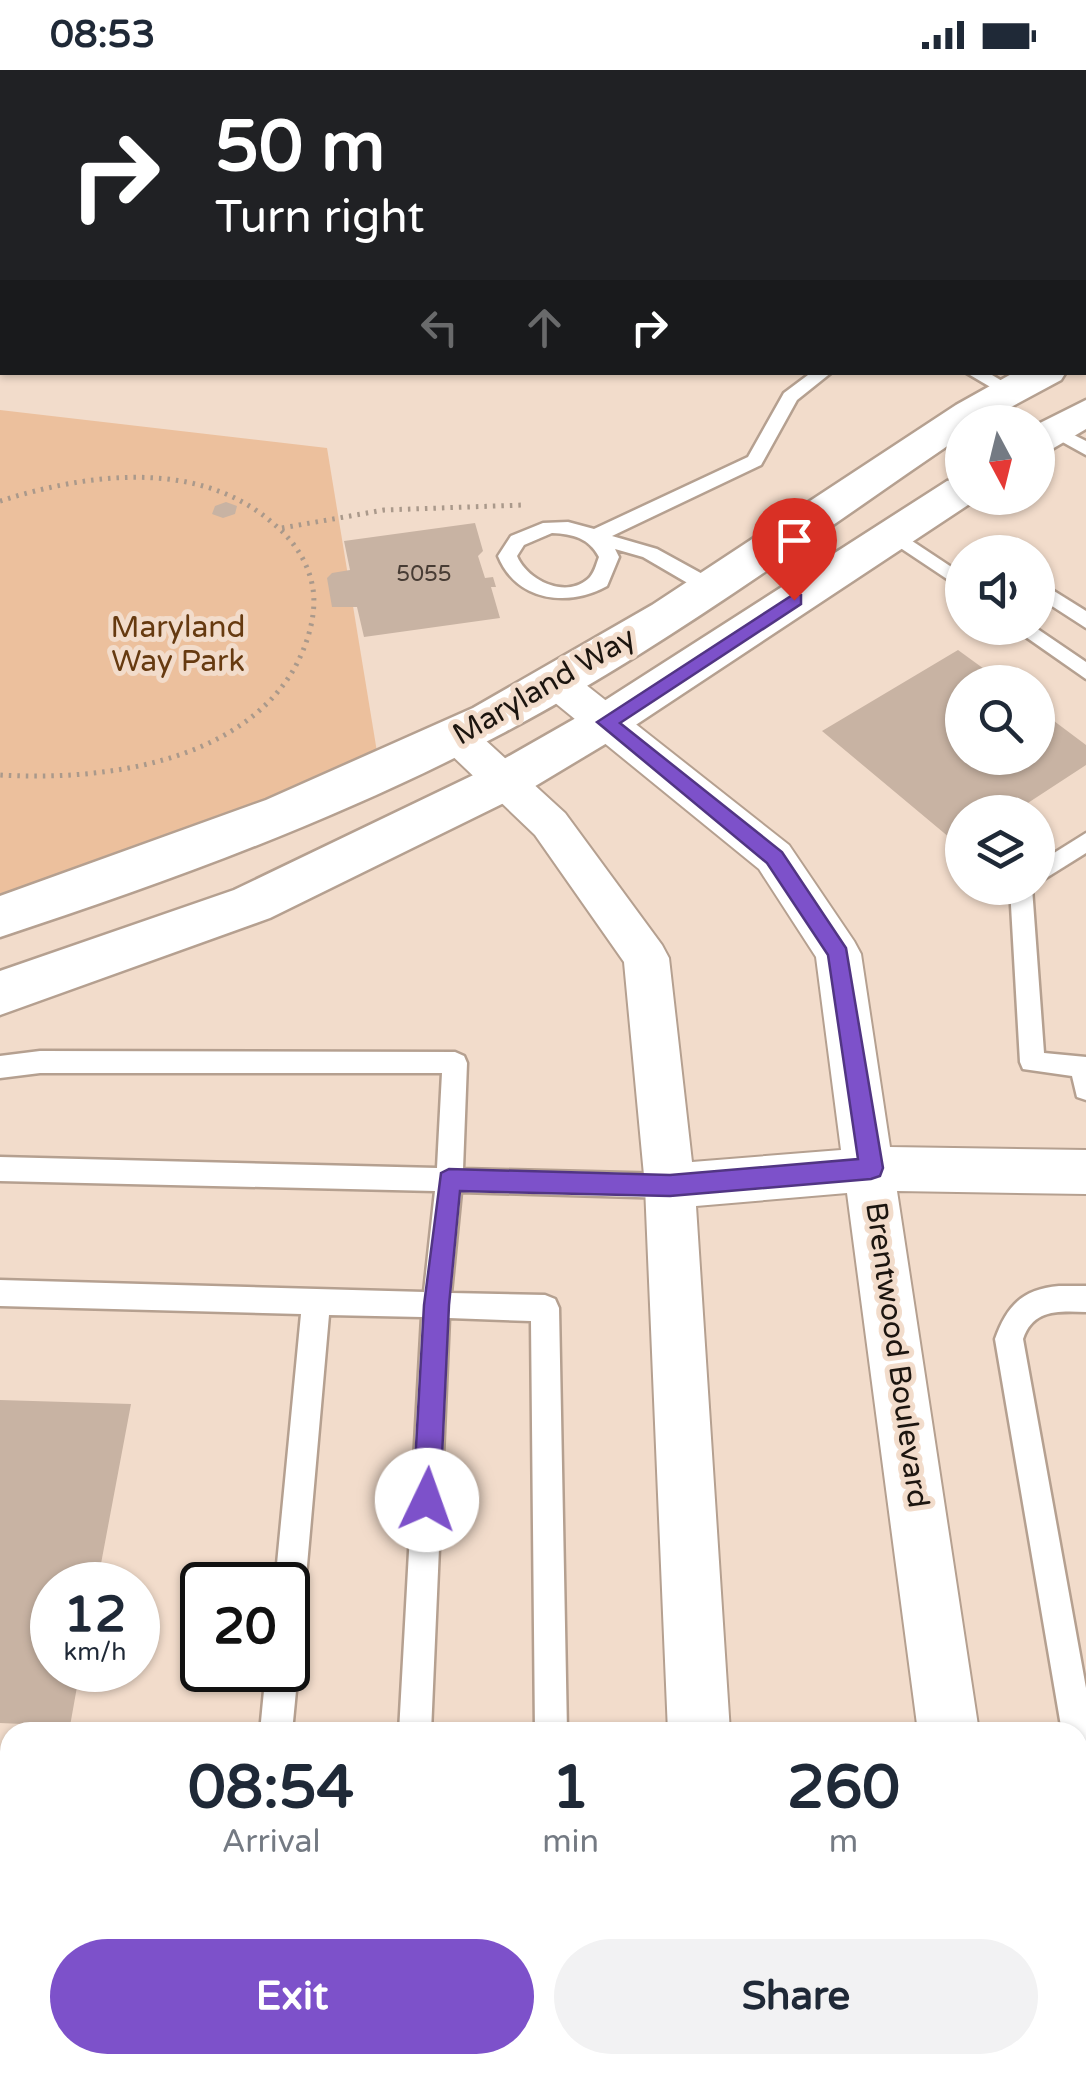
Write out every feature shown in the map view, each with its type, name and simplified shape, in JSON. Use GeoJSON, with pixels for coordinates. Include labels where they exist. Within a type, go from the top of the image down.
{"type":"FeatureCollection","features":[{"type":"Feature","properties":{"kind":"main road","name":"Maryland Way"},"geometry":{"type":"LineString","coordinates":[[0,917],[227,837],[390,771],[556,683],[710,587],[945,462]]}},
{"type":"Feature","properties":{"kind":"main road","name":"Maryland Way"},"geometry":{"type":"LineString","coordinates":[[0,993],[252,904],[505,782],[606,722],[945,501]]}},
{"type":"Feature","properties":{"kind":"street","name":"Brentwood Boulevard"},"geometry":{"type":"LineString","coordinates":[[556,683],[774,857],[838,954],[949,1722]]}},
{"type":"Feature","properties":{"kind":"street"},"geometry":{"type":"LineString","coordinates":[[457,737],[550,824],[646,958],[670,1186],[699,1722]]}},
{"type":"Feature","properties":{"kind":"street"},"geometry":{"type":"LineString","coordinates":[[670,1186],[871,1168],[1086,1172]]}},
{"type":"Feature","properties":{"kind":"lane"},"geometry":{"type":"LineString","coordinates":[[593,536],[755,462],[790,397],[820,375]]}},
{"type":"Feature","properties":{"kind":"lane"},"geometry":{"type":"LineString","coordinates":[[593,536],[606,549],[608,566],[601,578],[586,588],[566,593],[542,591],[516,578],[510,569],[511,550],[534,531],[564,528],[593,536],[650,553],[710,587]]}},
{"type":"Feature","properties":{"kind":"lane"},"geometry":{"type":"LineString","coordinates":[[894,535],[945,571]]}},
{"type":"Feature","properties":{"kind":"lane"},"geometry":{"type":"LineString","coordinates":[[1055,600],[1086,621]]}},
{"type":"Feature","properties":{"kind":"lane"},"geometry":{"type":"LineString","coordinates":[[1047,645],[1086,672]]}},
{"type":"Feature","properties":{"kind":"lane"},"geometry":{"type":"LineString","coordinates":[[1055,863],[1086,842]]}},
{"type":"Feature","properties":{"kind":"lane"},"geometry":{"type":"LineString","coordinates":[[1022,905],[1032,1062],[1085,1074]]}},
{"type":"Feature","properties":{"kind":"lane"},"geometry":{"type":"LineString","coordinates":[[0,1067],[40,1062],[455,1063],[449,1180],[436,1305],[416,1722]]}},
{"type":"Feature","properties":{"kind":"lane"},"geometry":{"type":"LineString","coordinates":[[0,1169],[670,1186]]}},
{"type":"Feature","properties":{"kind":"lane"},"geometry":{"type":"LineString","coordinates":[[0,1293],[545,1308],[551,1722]]}},
{"type":"Feature","properties":{"kind":"lane"},"geometry":{"type":"LineString","coordinates":[[1076,1722],[1009,1339],[1020,1310],[1040,1298],[1086,1299]]}},
{"type":"Feature","properties":{"kind":"lane"},"geometry":{"type":"LineString","coordinates":[[292,1562],[316,1303]]}},
{"type":"Feature","properties":{"kind":"lane"},"geometry":{"type":"LineString","coordinates":[[277,1722],[280,1692]]}},
{"type":"Feature","properties":{"kind":"path"},"geometry":{"type":"LineString","coordinates":[[0,498],[78,480],[148,478],[212,489],[281,528],[309,572],[314,599],[312,624],[290,673],[253,712],[196,747],[133,769],[51,779],[0,775]]}},
{"type":"Feature","properties":{"kind":"path"},"geometry":{"type":"LineString","coordinates":[[281,528],[384,510],[551,506],[593,536]]}},
{"type":"Feature","properties":{"kind":"green space","name":"Maryland Way Park"},"geometry":{"type":"Polygon","coordinates":[[[0,410],[327,448],[377,752],[52,898],[0,913],[0,410]]]}},
{"type":"Feature","properties":{"kind":"building"},"geometry":{"type":"Polygon","coordinates":[[[226,502],[237,506],[235,514],[223,518],[212,514],[215,506],[226,502]]]}},
{"type":"Feature","properties":{"kind":"building"},"geometry":{"type":"Polygon","coordinates":[[[475,523],[483,551],[478,556],[485,578],[493,577],[496,587],[491,587],[500,618],[364,637],[357,607],[332,607],[327,578],[332,573],[350,570],[344,541],[475,523]]]}},
{"type":"Feature","properties":{"kind":"building"},"geometry":{"type":"Polygon","coordinates":[[[958,650],[979,665],[945,665],[945,775],[1055,775],[1055,722],[1086,745],[1086,765],[1040,795],[945,795],[945,834],[822,731],[958,650]]]}},
{"type":"Feature","properties":{"kind":"building"},"geometry":{"type":"Polygon","coordinates":[[[0,1400],[131,1404],[101,1562],[30,1562],[30,1692],[76,1692],[71,1722],[0,1722],[0,1400]]]}},
{"type":"Feature","properties":{"kind":"route"},"geometry":{"type":"LineString","coordinates":[[427,1500],[436,1305],[449,1180],[670,1186],[871,1168],[838,954],[774,857],[606,722],[794,600]]}}]}
